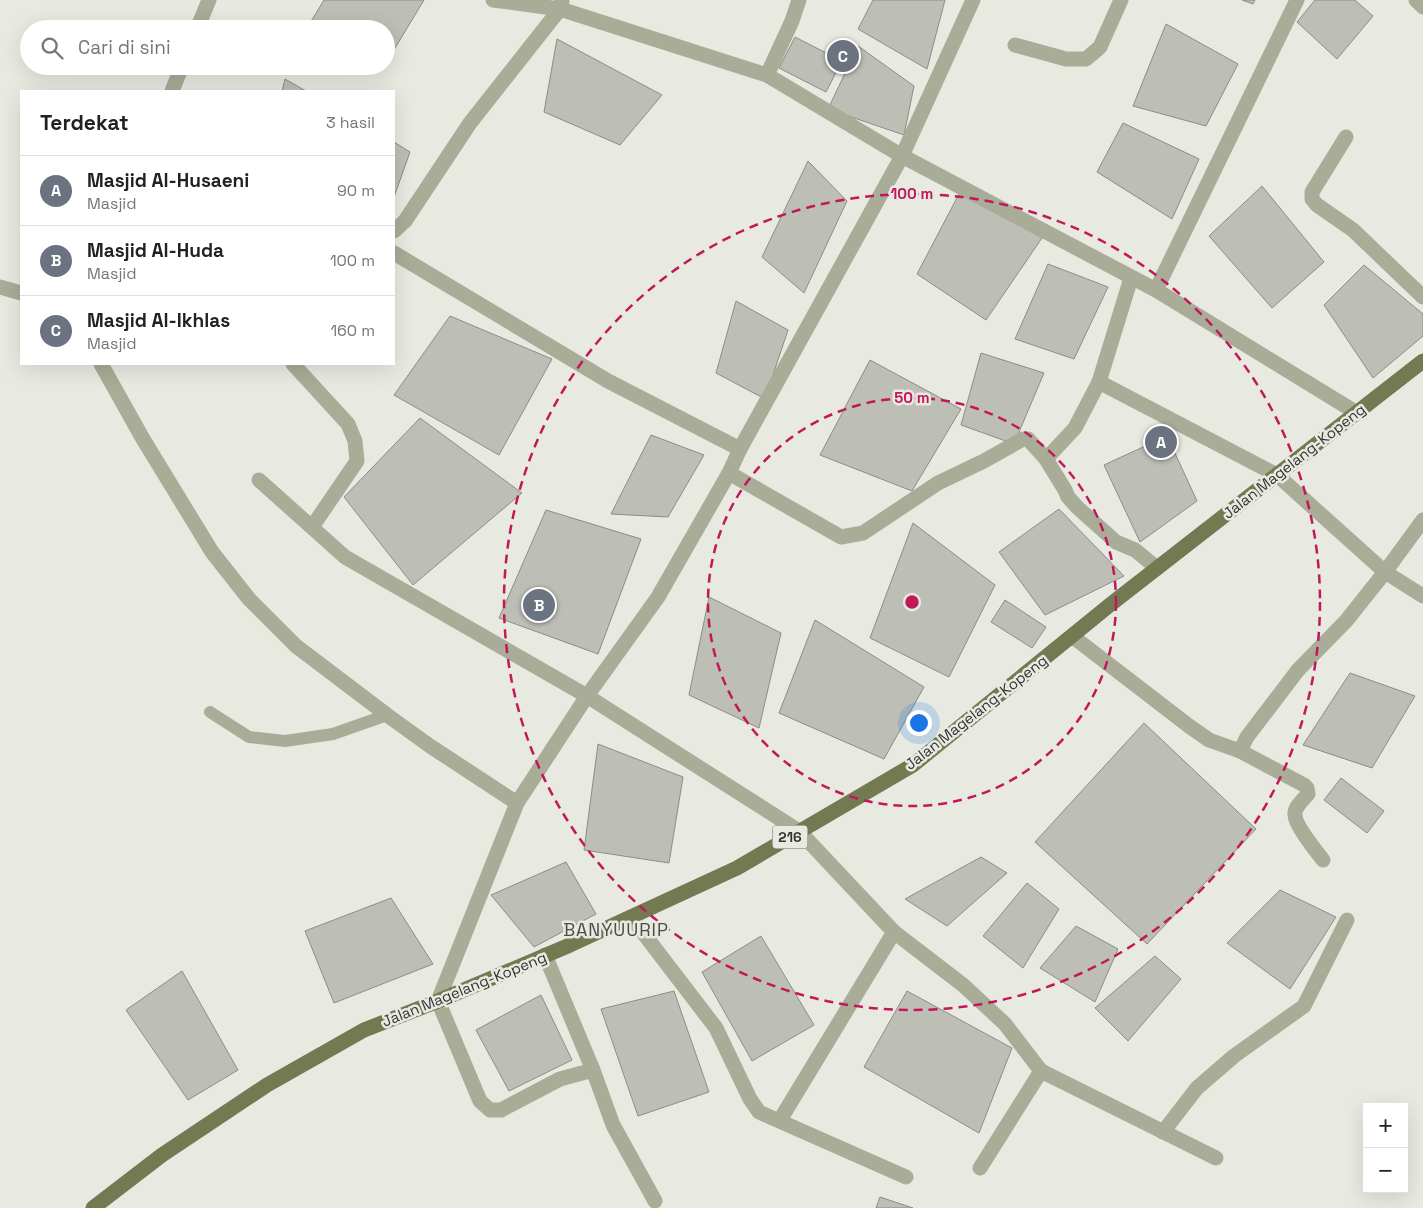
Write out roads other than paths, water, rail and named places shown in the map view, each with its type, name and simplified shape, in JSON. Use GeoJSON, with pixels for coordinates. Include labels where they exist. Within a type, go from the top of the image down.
{"type":"FeatureCollection","features":[{"type":"Feature","properties":{"kind":"main road","name":"Jalan Magelang-Kopeng"},"geometry":{"type":"LineString","coordinates":[[93,1208],[162,1154],[267,1085],[364,1030],[438,1001],[545,955],[737,868],[913,765],[1157,568],[1423,361]]}},
{"type":"Feature","properties":{"kind":"street"},"geometry":{"type":"LineString","coordinates":[[200,20],[208,0]]}},
{"type":"Feature","properties":{"kind":"street"},"geometry":{"type":"LineString","coordinates":[[493,0],[561,4],[767,75],[902,156],[1156,290],[1357,413]]}},
{"type":"Feature","properties":{"kind":"street"},"geometry":{"type":"LineString","coordinates":[[767,75],[792,21],[799,0]]}},
{"type":"Feature","properties":{"kind":"street"},"geometry":{"type":"LineString","coordinates":[[594,1070],[560,1079],[501,1110],[490,1110],[480,1101],[438,1001],[516,803],[587,696],[658,597],[729,473],[740,449],[902,156],[973,0]]}},
{"type":"Feature","properties":{"kind":"street"},"geometry":{"type":"LineString","coordinates":[[1015,44],[1066,59],[1086,59],[1100,47],[1121,0]]}},
{"type":"Feature","properties":{"kind":"street"},"geometry":{"type":"LineString","coordinates":[[1156,290],[1297,0]]}},
{"type":"Feature","properties":{"kind":"street"},"geometry":{"type":"LineString","coordinates":[[1416,0],[1423,7]]}},
{"type":"Feature","properties":{"kind":"street"},"geometry":{"type":"LineString","coordinates":[[395,230],[406,221],[470,122],[561,4]]}},
{"type":"Feature","properties":{"kind":"street"},"geometry":{"type":"LineString","coordinates":[[172,90],[178,75]]}},
{"type":"Feature","properties":{"kind":"street"},"geometry":{"type":"LineString","coordinates":[[1346,137],[1312,192],[1312,199],[1317,205],[1353,230],[1423,297]]}},
{"type":"Feature","properties":{"kind":"street"},"geometry":{"type":"LineString","coordinates":[[395,254],[608,381],[740,449]]}},
{"type":"Feature","properties":{"kind":"street"},"geometry":{"type":"LineString","coordinates":[[1046,459],[1075,428],[1100,382],[1131,278]]}},
{"type":"Feature","properties":{"kind":"street"},"geometry":{"type":"LineString","coordinates":[[0,287],[20,293]]}},
{"type":"Feature","properties":{"kind":"street"},"geometry":{"type":"LineString","coordinates":[[103,365],[143,439],[212,552],[249,599],[296,646],[386,715],[516,803]]}},
{"type":"Feature","properties":{"kind":"street"},"geometry":{"type":"LineString","coordinates":[[295,365],[348,424],[355,441],[357,456],[357,461],[312,527]]}},
{"type":"Feature","properties":{"kind":"street"},"geometry":{"type":"LineString","coordinates":[[1100,382],[1277,475],[1385,572],[1423,596]]}},
{"type":"Feature","properties":{"kind":"street"},"geometry":{"type":"LineString","coordinates":[[729,473],[841,537],[863,533],[938,483],[984,461],[1023,439],[1028,439],[1046,459],[1068,498],[1116,542],[1136,550],[1157,568]]}},
{"type":"Feature","properties":{"kind":"street"},"geometry":{"type":"LineString","coordinates":[[259,480],[345,556],[587,696],[800,831],[894,932],[963,985],[1005,1024],[1042,1071],[1216,1158]]}},
{"type":"Feature","properties":{"kind":"street"},"geometry":{"type":"LineString","coordinates":[[1240,751],[1247,737],[1298,670],[1346,621],[1423,520]]}},
{"type":"Feature","properties":{"kind":"street"},"geometry":{"type":"LineString","coordinates":[[1072,636],[1188,726],[1209,740],[1240,751],[1304,785],[1307,788],[1308,794],[1296,808],[1297,823],[1323,860]]}},
{"type":"Feature","properties":{"kind":"street"},"geometry":{"type":"LineString","coordinates":[[631,917],[716,1028],[750,1099],[759,1112],[906,1177]]}},
{"type":"Feature","properties":{"kind":"street"},"geometry":{"type":"LineString","coordinates":[[1163,1132],[1197,1088],[1234,1056],[1304,1006],[1347,920]]}},
{"type":"Feature","properties":{"kind":"street"},"geometry":{"type":"LineString","coordinates":[[780,1120],[894,932]]}},
{"type":"Feature","properties":{"kind":"street"},"geometry":{"type":"LineString","coordinates":[[545,955],[594,1070],[613,1125],[655,1201]]}},
{"type":"Feature","properties":{"kind":"street"},"geometry":{"type":"LineString","coordinates":[[980,1168],[1042,1071]]}},
{"type":"Feature","properties":{"kind":"lane"},"geometry":{"type":"LineString","coordinates":[[210,712],[249,737],[285,741],[333,734],[386,715]]}},
{"type":"Feature","properties":{"kind":"place","name":"Masjid Al-Ikhlas"},"geometry":{"type":"Point","coordinates":[843,56]}},
{"type":"Feature","properties":{"kind":"place","name":"Masjid Al-Husaeni"},"geometry":{"type":"Point","coordinates":[1161,442]}},
{"type":"Feature","properties":{"kind":"place","name":"Masjid Al-Huda"},"geometry":{"type":"Point","coordinates":[539,605]}},
{"type":"Feature","properties":{"kind":"district","name":"BANYUURIP"},"geometry":{"type":"Point","coordinates":[616,929]}}]}
